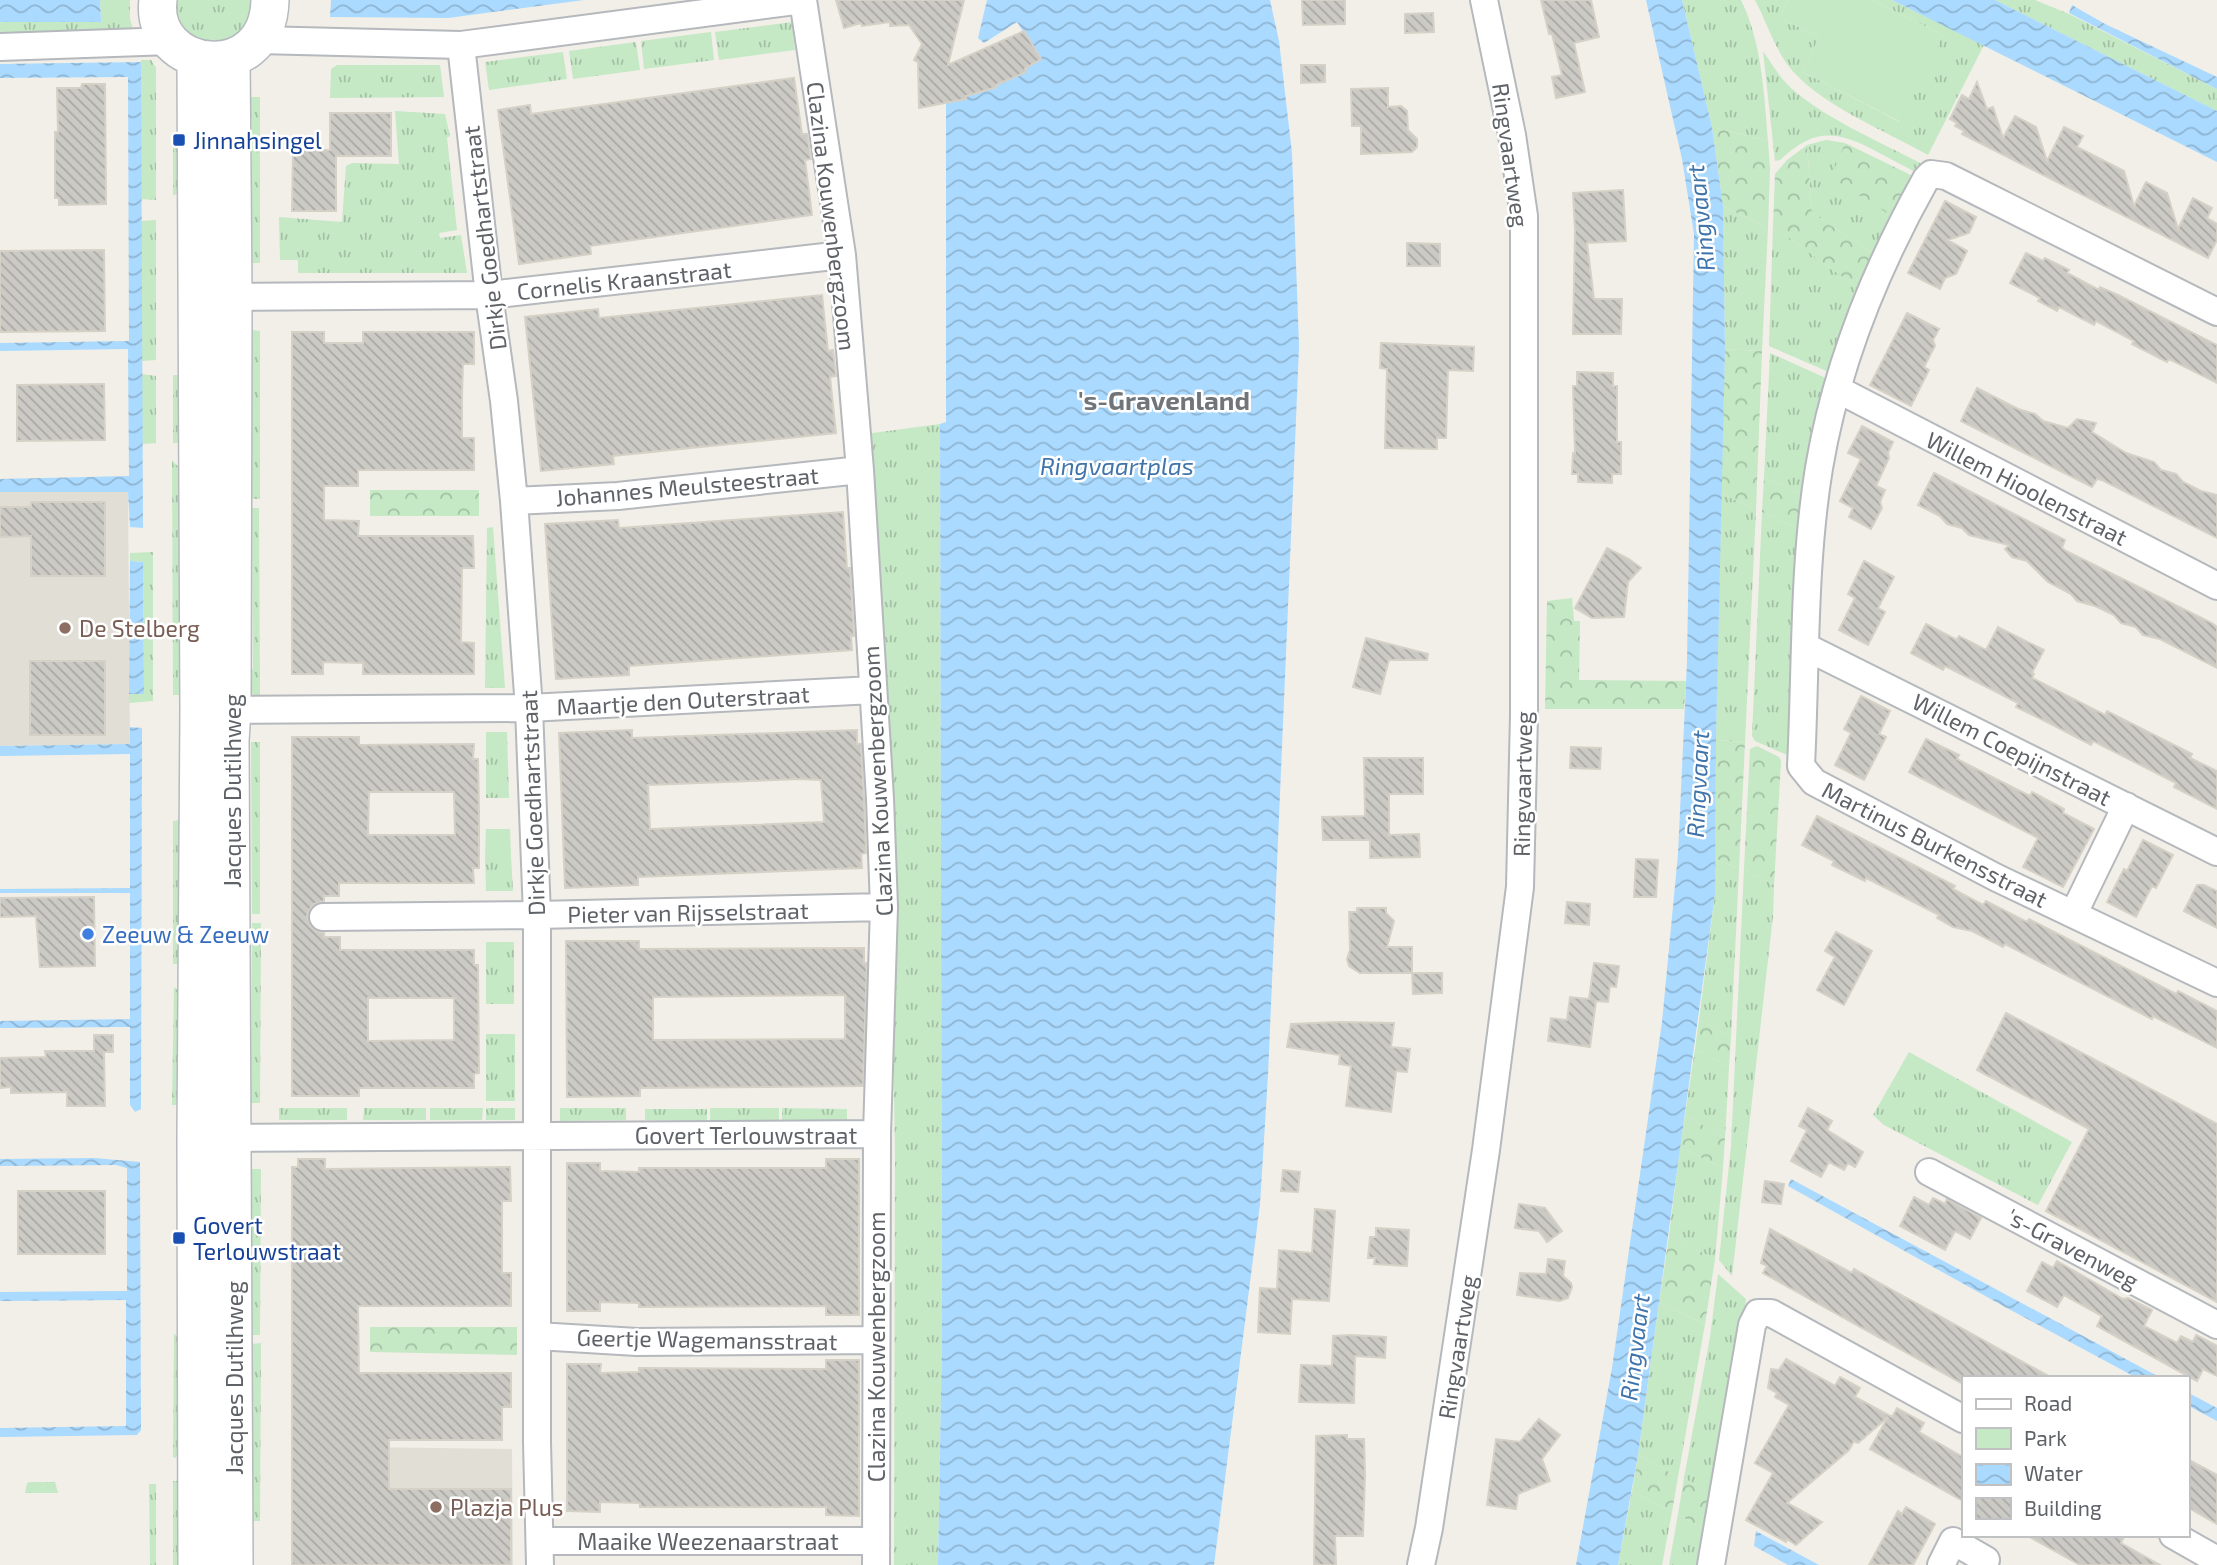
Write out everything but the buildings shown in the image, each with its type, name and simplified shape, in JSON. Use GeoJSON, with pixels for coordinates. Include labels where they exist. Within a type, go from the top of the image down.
{"type":"FeatureCollection","features":[{"type":"Feature","properties":{"kind":"main road"},"geometry":{"type":"LineString","coordinates":[[158,0],[160,24],[214,49],[265,27],[270,13],[270,0]]}},
{"type":"Feature","properties":{"kind":"main road","name":"Jacques Dutilhweg"},"geometry":{"type":"LineString","coordinates":[[197,1565],[196,1138],[233,296],[214,49]]}},
{"type":"Feature","properties":{"kind":"main road","name":"Jacques Dutilhweg"},"geometry":{"type":"LineString","coordinates":[[214,49],[195,298],[215,710],[230,740],[234,1565]]}},
{"type":"Feature","properties":{"kind":"street"},"geometry":{"type":"LineString","coordinates":[[0,47],[214,49],[461,45],[803,0]]}},
{"type":"Feature","properties":{"kind":"street","name":"Clazina Kouwenbergzoom"},"geometry":{"type":"LineString","coordinates":[[803,0],[842,255],[860,470],[884,907],[877,1135],[876,1553]]}},
{"type":"Feature","properties":{"kind":"street","name":"Ringvaartweg"},"geometry":{"type":"LineString","coordinates":[[1421,1565],[1485,1163],[1520,887],[1524,715],[1524,216],[1512,135],[1484,0]]}},
{"type":"Feature","properties":{"kind":"street","name":"Dirkje Goedhartstraat"},"geometry":{"type":"LineString","coordinates":[[461,45],[489,295],[504,401],[529,708],[537,915],[537,1442],[540,1553]]}},
{"type":"Feature","properties":{"kind":"street"},"geometry":{"type":"LineString","coordinates":[[1807,646],[1811,534],[1819,469],[1837,389],[1864,310],[1887,256],[1910,207],[1931,174],[1945,176],[2217,312]]}},
{"type":"Feature","properties":{"kind":"street","name":"Cornelis Kraanstraat"},"geometry":{"type":"LineString","coordinates":[[195,298],[489,295],[842,255]]}},
{"type":"Feature","properties":{"kind":"street","name":"Willem Hioolenstraat"},"geometry":{"type":"LineString","coordinates":[[1837,389],[2217,586]]}},
{"type":"Feature","properties":{"kind":"street","name":"Johannes Meulsteestraat"},"geometry":{"type":"LineString","coordinates":[[514,500],[618,496],[860,470]]}},
{"type":"Feature","properties":{"kind":"street","name":"Martinus Burkensstraat"},"geometry":{"type":"LineString","coordinates":[[1807,646],[1801,766],[1814,782],[1997,878],[2217,984]]}},
{"type":"Feature","properties":{"kind":"street","name":"Willem Coepijnstraat"},"geometry":{"type":"LineString","coordinates":[[1807,646],[2217,852]]}},
{"type":"Feature","properties":{"kind":"street","name":"Maartje den Outerstraat"},"geometry":{"type":"LineString","coordinates":[[215,710],[529,708],[873,690]]}},
{"type":"Feature","properties":{"kind":"street","name":"Martinus Burkensstraat"},"geometry":{"type":"LineString","coordinates":[[2074,913],[2126,806]]}},
{"type":"Feature","properties":{"kind":"street","name":"Pieter van Rijsselstraat"},"geometry":{"type":"LineString","coordinates":[[323,917],[884,907]]}},
{"type":"Feature","properties":{"kind":"street","name":"Govert Terlouwstraat"},"geometry":{"type":"LineString","coordinates":[[196,1138],[877,1135]]}},
{"type":"Feature","properties":{"kind":"street","name":"'s-Gravenweg"},"geometry":{"type":"LineString","coordinates":[[1929,1172],[2217,1325]]}},
{"type":"Feature","properties":{"kind":"street"},"geometry":{"type":"LineString","coordinates":[[1711,1565],[1752,1325],[1758,1313],[1770,1312],[1962,1418]]}},
{"type":"Feature","properties":{"kind":"street","name":"Geertje Wagemansstraat"},"geometry":{"type":"LineString","coordinates":[[537,1336],[637,1342],[876,1340]]}},
{"type":"Feature","properties":{"kind":"street"},"geometry":{"type":"LineString","coordinates":[[2177,1537],[2217,1560]]}},
{"type":"Feature","properties":{"kind":"street"},"geometry":{"type":"LineString","coordinates":[[1941,1565],[1953,1541],[1976,1550]]}},
{"type":"Feature","properties":{"kind":"street","name":"Maaike Weezenaarstraat"},"geometry":{"type":"LineString","coordinates":[[540,1553],[876,1553]]}},
{"type":"Feature","properties":{"kind":"shaded area","name":"De Stelberg"},"geometry":{"type":"Polygon","coordinates":[[[0,492],[128,492],[130,744],[0,746],[0,492]]]}},
{"type":"Feature","properties":{"kind":"shaded area","name":"Plazja Plus"},"geometry":{"type":"Polygon","coordinates":[[[361,1447],[512,1449],[513,1565],[360,1565],[361,1447]]]}},
{"type":"Feature","properties":{"kind":"green space"},"geometry":{"type":"Polygon","coordinates":[[[100,0],[130,0],[130,19],[136,40],[0,42],[0,22],[101,22],[100,0]]]}},
{"type":"Feature","properties":{"kind":"green space"},"geometry":{"type":"Polygon","coordinates":[[[176,0],[252,0],[244,28],[231,39],[216,43],[193,37],[182,27],[177,17],[176,0]]]}},
{"type":"Feature","properties":{"kind":"green space"},"geometry":{"type":"Polygon","coordinates":[[[1682,0],[1741,0],[1758,51],[1768,141],[1712,127],[1682,0]]]}},
{"type":"Feature","properties":{"kind":"green space"},"geometry":{"type":"Polygon","coordinates":[[[1755,0],[1788,0],[1780,18],[1819,37],[1803,72],[1900,122],[1943,35],[1872,0],[1892,0],[1984,45],[1928,155],[1833,104],[1799,78],[1782,56],[1755,0]]]}},
{"type":"Feature","properties":{"kind":"green space"},"geometry":{"type":"Polygon","coordinates":[[[1788,0],[1872,0],[1943,35],[1901,122],[1803,72],[1819,37],[1780,18],[1788,0]]]}},
{"type":"Feature","properties":{"kind":"green space"},"geometry":{"type":"Polygon","coordinates":[[[1995,0],[2035,0],[2069,14],[2217,89],[2217,111],[1995,0]]]}},
{"type":"Feature","properties":{"kind":"green space"},"geometry":{"type":"Polygon","coordinates":[[[792,22],[795,50],[719,60],[715,32],[792,22]]]}},
{"type":"Feature","properties":{"kind":"green space"},"geometry":{"type":"Polygon","coordinates":[[[711,32],[714,60],[644,69],[641,41],[711,32]]]}},
{"type":"Feature","properties":{"kind":"green space"},"geometry":{"type":"Polygon","coordinates":[[[636,42],[640,70],[573,79],[569,51],[636,42]]]}},
{"type":"Feature","properties":{"kind":"green space"},"geometry":{"type":"Polygon","coordinates":[[[1763,51],[1782,78],[1798,94],[1832,117],[1924,165],[1919,174],[1870,148],[1833,136],[1812,138],[1775,161],[1763,51]]]}},
{"type":"Feature","properties":{"kind":"green space"},"geometry":{"type":"Polygon","coordinates":[[[563,52],[567,79],[489,90],[485,62],[563,52]]]}},
{"type":"Feature","properties":{"kind":"green space"},"geometry":{"type":"Polygon","coordinates":[[[141,60],[151,60],[156,68],[156,200],[141,199],[141,60]]]}},
{"type":"Feature","properties":{"kind":"green space"},"geometry":{"type":"Polygon","coordinates":[[[337,65],[440,65],[444,97],[330,98],[331,69],[337,65]]]}},
{"type":"Feature","properties":{"kind":"green space"},"geometry":{"type":"Polygon","coordinates":[[[238,97],[260,97],[260,263],[252,263],[252,119],[244,119],[238,97]]]}},
{"type":"Feature","properties":{"kind":"green space"},"geometry":{"type":"Polygon","coordinates":[[[395,111],[445,114],[450,136],[447,138],[457,230],[439,233],[440,238],[461,235],[467,273],[298,273],[298,260],[280,260],[279,217],[342,222],[346,166],[352,163],[399,164],[395,111]]]}},
{"type":"Feature","properties":{"kind":"green space"},"geometry":{"type":"Polygon","coordinates":[[[1712,127],[1768,141],[1768,228],[1723,206],[1712,127]]]}},
{"type":"Feature","properties":{"kind":"green space"},"geometry":{"type":"Polygon","coordinates":[[[173,135],[183,136],[183,187],[175,195],[173,195],[173,135]]]}},
{"type":"Feature","properties":{"kind":"green space"},"geometry":{"type":"Polygon","coordinates":[[[1826,140],[1845,143],[1832,177],[1896,219],[1877,256],[1812,213],[1807,145],[1826,140]]]}},
{"type":"Feature","properties":{"kind":"green space"},"geometry":{"type":"Polygon","coordinates":[[[1845,143],[1917,178],[1896,219],[1831,177],[1845,143]]]}},
{"type":"Feature","properties":{"kind":"green space"},"geometry":{"type":"Polygon","coordinates":[[[1807,145],[1812,213],[1877,256],[1862,291],[1773,226],[1775,174],[1787,160],[1807,145]]]}},
{"type":"Feature","properties":{"kind":"green space"},"geometry":{"type":"Polygon","coordinates":[[[1723,206],[1768,228],[1762,351],[1725,349],[1723,206]]]}},
{"type":"Feature","properties":{"kind":"green space"},"geometry":{"type":"Polygon","coordinates":[[[156,220],[156,360],[142,361],[141,221],[156,220]]]}},
{"type":"Feature","properties":{"kind":"green space"},"geometry":{"type":"Polygon","coordinates":[[[1773,226],[1862,291],[1831,373],[1769,346],[1773,226]]]}},
{"type":"Feature","properties":{"kind":"green space"},"geometry":{"type":"Polygon","coordinates":[[[251,330],[260,331],[260,499],[251,499],[251,330]]]}},
{"type":"Feature","properties":{"kind":"green space"},"geometry":{"type":"Polygon","coordinates":[[[1725,349],[1762,351],[1756,510],[1721,493],[1725,349]]]}},
{"type":"Feature","properties":{"kind":"green space"},"geometry":{"type":"Polygon","coordinates":[[[1770,353],[1830,380],[1805,495],[1764,478],[1770,353]]]}},
{"type":"Feature","properties":{"kind":"green space"},"geometry":{"type":"Polygon","coordinates":[[[142,374],[156,376],[156,443],[142,444],[142,374]]]}},
{"type":"Feature","properties":{"kind":"green space"},"geometry":{"type":"Polygon","coordinates":[[[173,375],[184,375],[184,443],[173,443],[173,375]]]}},
{"type":"Feature","properties":{"kind":"green space"},"geometry":{"type":"Polygon","coordinates":[[[940,424],[942,1334],[938,1565],[894,1565],[895,1153],[891,909],[865,434],[940,424]]]}},
{"type":"Feature","properties":{"kind":"green space"},"geometry":{"type":"Polygon","coordinates":[[[172,460],[182,471],[193,695],[173,695],[172,460]]]}},
{"type":"Feature","properties":{"kind":"green space"},"geometry":{"type":"Polygon","coordinates":[[[1764,478],[1805,495],[1801,530],[1762,512],[1764,478]]]}},
{"type":"Feature","properties":{"kind":"green space"},"geometry":{"type":"Polygon","coordinates":[[[370,490],[479,490],[479,516],[370,516],[370,490]]]}},
{"type":"Feature","properties":{"kind":"green space"},"geometry":{"type":"Polygon","coordinates":[[[1721,493],[1756,510],[1745,742],[1716,740],[1721,493]]]}},
{"type":"Feature","properties":{"kind":"green space"},"geometry":{"type":"Polygon","coordinates":[[[252,508],[259,508],[260,699],[250,691],[245,670],[253,669],[252,508]]]}},
{"type":"Feature","properties":{"kind":"green space"},"geometry":{"type":"Polygon","coordinates":[[[1762,512],[1801,530],[1796,759],[1755,741],[1752,736],[1762,512]]]}},
{"type":"Feature","properties":{"kind":"green space"},"geometry":{"type":"Polygon","coordinates":[[[493,527],[505,688],[485,688],[487,528],[493,527]]]}},
{"type":"Feature","properties":{"kind":"green space"},"geometry":{"type":"Polygon","coordinates":[[[153,552],[153,701],[129,703],[129,694],[144,693],[143,562],[130,561],[130,553],[153,552]]]}},
{"type":"Feature","properties":{"kind":"green space"},"geometry":{"type":"Polygon","coordinates":[[[1572,598],[1574,621],[1580,621],[1579,680],[1686,681],[1684,709],[1545,709],[1547,601],[1572,598]]]}},
{"type":"Feature","properties":{"kind":"green space"},"geometry":{"type":"Polygon","coordinates":[[[486,732],[507,732],[509,798],[486,798],[486,732]]]}},
{"type":"Feature","properties":{"kind":"green space"},"geometry":{"type":"Polygon","coordinates":[[[1716,740],[1745,742],[1739,869],[1715,858],[1716,740]]]}},
{"type":"Feature","properties":{"kind":"green space"},"geometry":{"type":"Polygon","coordinates":[[[251,742],[260,742],[260,914],[252,914],[251,742]]]}},
{"type":"Feature","properties":{"kind":"green space"},"geometry":{"type":"Polygon","coordinates":[[[1757,746],[1779,757],[1781,761],[1774,885],[1744,869],[1750,749],[1757,746]]]}},
{"type":"Feature","properties":{"kind":"green space"},"geometry":{"type":"Polygon","coordinates":[[[179,820],[184,964],[173,964],[173,821],[179,820]]]}},
{"type":"Feature","properties":{"kind":"green space"},"geometry":{"type":"Polygon","coordinates":[[[486,829],[510,829],[511,856],[485,856],[486,829]]]}},
{"type":"Feature","properties":{"kind":"green space"},"geometry":{"type":"Polygon","coordinates":[[[485,856],[511,856],[513,891],[486,891],[485,856]]]}},
{"type":"Feature","properties":{"kind":"green space"},"geometry":{"type":"Polygon","coordinates":[[[1715,858],[1739,869],[1731,1037],[1699,1020],[1715,894],[1715,858]]]}},
{"type":"Feature","properties":{"kind":"green space"},"geometry":{"type":"Polygon","coordinates":[[[1744,869],[1774,885],[1773,916],[1732,1276],[1719,1260],[1731,1146],[1744,869]]]}},
{"type":"Feature","properties":{"kind":"green space"},"geometry":{"type":"Polygon","coordinates":[[[252,923],[261,923],[260,1103],[251,1103],[252,923]]]}},
{"type":"Feature","properties":{"kind":"green space"},"geometry":{"type":"Polygon","coordinates":[[[486,942],[514,942],[514,1004],[486,1004],[486,942]]]}},
{"type":"Feature","properties":{"kind":"green space"},"geometry":{"type":"Polygon","coordinates":[[[174,987],[183,995],[180,1105],[172,1105],[174,987]]]}},
{"type":"Feature","properties":{"kind":"green space"},"geometry":{"type":"Polygon","coordinates":[[[1699,1020],[1731,1037],[1729,1067],[1695,1049],[1699,1020]]]}},
{"type":"Feature","properties":{"kind":"green space"},"geometry":{"type":"Polygon","coordinates":[[[486,1034],[515,1034],[515,1101],[486,1101],[486,1034]]]}},
{"type":"Feature","properties":{"kind":"green space"},"geometry":{"type":"Polygon","coordinates":[[[1695,1049],[1729,1067],[1725,1138],[1685,1115],[1695,1049]]]}},
{"type":"Feature","properties":{"kind":"green space"},"geometry":{"type":"Polygon","coordinates":[[[1909,1052],[2072,1142],[2038,1205],[1884,1125],[1873,1115],[1909,1052]]]}},
{"type":"Feature","properties":{"kind":"green space"},"geometry":{"type":"Polygon","coordinates":[[[279,1108],[347,1108],[347,1120],[279,1120],[279,1108]]]}},
{"type":"Feature","properties":{"kind":"green space"},"geometry":{"type":"Polygon","coordinates":[[[364,1108],[426,1108],[426,1120],[363,1120],[364,1108]]]}},
{"type":"Feature","properties":{"kind":"green space"},"geometry":{"type":"Polygon","coordinates":[[[430,1108],[483,1108],[482,1120],[430,1120],[430,1108]]]}},
{"type":"Feature","properties":{"kind":"green space"},"geometry":{"type":"Polygon","coordinates":[[[486,1108],[515,1108],[515,1120],[486,1120],[486,1108]]]}},
{"type":"Feature","properties":{"kind":"green space"},"geometry":{"type":"Polygon","coordinates":[[[560,1108],[626,1108],[626,1120],[560,1121],[560,1108]]]}},
{"type":"Feature","properties":{"kind":"green space"},"geometry":{"type":"Polygon","coordinates":[[[710,1108],[779,1108],[779,1121],[710,1120],[710,1108]]]}},
{"type":"Feature","properties":{"kind":"green space"},"geometry":{"type":"Polygon","coordinates":[[[782,1108],[847,1109],[847,1121],[782,1120],[782,1108]]]}},
{"type":"Feature","properties":{"kind":"green space"},"geometry":{"type":"Polygon","coordinates":[[[645,1109],[707,1109],[707,1121],[645,1120],[645,1109]]]}},
{"type":"Feature","properties":{"kind":"green space"},"geometry":{"type":"Polygon","coordinates":[[[1685,1115],[1725,1138],[1723,1168],[1680,1147],[1685,1115]]]}},
{"type":"Feature","properties":{"kind":"green space"},"geometry":{"type":"Polygon","coordinates":[[[1680,1147],[1723,1168],[1715,1259],[1669,1236],[1680,1147]]]}},
{"type":"Feature","properties":{"kind":"green space"},"geometry":{"type":"Polygon","coordinates":[[[251,1169],[261,1169],[260,1335],[252,1335],[251,1169]]]}},
{"type":"Feature","properties":{"kind":"green space"},"geometry":{"type":"Polygon","coordinates":[[[1669,1236],[1715,1259],[1705,1324],[1659,1303],[1669,1236]]]}},
{"type":"Feature","properties":{"kind":"green space"},"geometry":{"type":"Polygon","coordinates":[[[1718,1274],[1746,1299],[1715,1497],[1684,1478],[1710,1337],[1718,1274]]]}},
{"type":"Feature","properties":{"kind":"green space"},"geometry":{"type":"Polygon","coordinates":[[[1659,1303],[1705,1324],[1678,1477],[1638,1455],[1659,1303]]]}},
{"type":"Feature","properties":{"kind":"green space"},"geometry":{"type":"Polygon","coordinates":[[[370,1327],[517,1327],[517,1355],[370,1352],[370,1327]]]}},
{"type":"Feature","properties":{"kind":"green space"},"geometry":{"type":"Polygon","coordinates":[[[174,1333],[185,1348],[181,1452],[175,1458],[173,1457],[174,1333]]]}},
{"type":"Feature","properties":{"kind":"green space"},"geometry":{"type":"Polygon","coordinates":[[[261,1343],[260,1521],[252,1521],[251,1344],[261,1343]]]}},
{"type":"Feature","properties":{"kind":"green space"},"geometry":{"type":"Polygon","coordinates":[[[1638,1455],[1678,1477],[1672,1512],[1632,1491],[1638,1455]]]}},
{"type":"Feature","properties":{"kind":"green space"},"geometry":{"type":"Polygon","coordinates":[[[1684,1478],[1715,1497],[1708,1532],[1678,1514],[1684,1478]]]}},
{"type":"Feature","properties":{"kind":"green space"},"geometry":{"type":"Polygon","coordinates":[[[173,1481],[177,1481],[184,1488],[185,1565],[173,1565],[173,1481]]]}},
{"type":"Feature","properties":{"kind":"green space"},"geometry":{"type":"Polygon","coordinates":[[[55,1482],[58,1493],[25,1493],[27,1483],[55,1482]]]}},
{"type":"Feature","properties":{"kind":"green space"},"geometry":{"type":"Polygon","coordinates":[[[149,1484],[156,1484],[156,1565],[150,1565],[149,1484]]]}},
{"type":"Feature","properties":{"kind":"green space"},"geometry":{"type":"Polygon","coordinates":[[[1632,1491],[1672,1512],[1662,1565],[1618,1565],[1632,1491]]]}},
{"type":"Feature","properties":{"kind":"green space"},"geometry":{"type":"Polygon","coordinates":[[[1678,1514],[1708,1532],[1702,1565],[1669,1565],[1678,1514]]]}},
{"type":"Feature","properties":{"kind":"water"},"geometry":{"type":"Polygon","coordinates":[[[0,0],[100,0],[101,22],[0,22],[0,0]]]}},
{"type":"Feature","properties":{"kind":"water"},"geometry":{"type":"Polygon","coordinates":[[[331,0],[584,0],[448,18],[330,17],[331,0]]]}},
{"type":"Feature","properties":{"kind":"water","name":"Ringvaartplas"},"geometry":{"type":"Polygon","coordinates":[[[987,0],[1270,0],[1279,41],[1292,153],[1299,346],[1296,419],[1260,1204],[1214,1565],[938,1565],[942,1334],[940,424],[946,422],[946,103],[966,99],[966,96],[997,87],[996,85],[1026,72],[1025,69],[1041,59],[1017,22],[984,43],[978,38],[987,0]]]}},
{"type":"Feature","properties":{"kind":"water","name":"Ringvaart"},"geometry":{"type":"Polygon","coordinates":[[[1646,0],[1682,0],[1712,127],[1723,206],[1725,349],[1715,894],[1638,1455],[1618,1565],[1576,1565],[1612,1368],[1662,1022],[1678,854],[1687,662],[1694,234],[1682,159],[1646,0]]]}},
{"type":"Feature","properties":{"kind":"water"},"geometry":{"type":"Polygon","coordinates":[[[1892,0],[1995,0],[2217,111],[2217,162],[1892,0]]]}},
{"type":"Feature","properties":{"kind":"water"},"geometry":{"type":"Polygon","coordinates":[[[2072,5],[2105,24],[2217,77],[2217,89],[2069,13],[2072,5]]]}},
{"type":"Feature","properties":{"kind":"water"},"geometry":{"type":"Polygon","coordinates":[[[141,62],[143,528],[130,527],[128,492],[0,492],[0,479],[129,476],[128,349],[0,351],[0,343],[129,341],[128,77],[0,78],[0,64],[141,62]]]}},
{"type":"Feature","properties":{"kind":"water"},"geometry":{"type":"Polygon","coordinates":[[[130,561],[143,562],[144,694],[129,694],[130,561]]]}},
{"type":"Feature","properties":{"kind":"water"},"geometry":{"type":"Polygon","coordinates":[[[130,727],[142,728],[141,1109],[135,1112],[130,1105],[130,1027],[0,1028],[0,1021],[130,1019],[130,893],[0,893],[0,889],[130,888],[130,754],[0,756],[0,746],[130,744],[130,727]]]}},
{"type":"Feature","properties":{"kind":"water"},"geometry":{"type":"Polygon","coordinates":[[[94,1158],[140,1162],[141,1430],[137,1435],[0,1437],[0,1428],[126,1426],[126,1300],[0,1301],[0,1292],[127,1291],[127,1168],[116,1165],[0,1166],[0,1159],[94,1158]]]}},
{"type":"Feature","properties":{"kind":"water"},"geometry":{"type":"Polygon","coordinates":[[[1791,1179],[2157,1376],[2133,1376],[1788,1186],[1791,1179]]]}},
{"type":"Feature","properties":{"kind":"water"},"geometry":{"type":"Polygon","coordinates":[[[2189,1393],[2217,1408],[2217,1421],[2189,1406],[2189,1393]]]}},
{"type":"Feature","properties":{"kind":"water"},"geometry":{"type":"Polygon","coordinates":[[[1756,1531],[1819,1565],[1788,1565],[1754,1546],[1756,1531]]]}},
{"type":"Feature","properties":{"kind":"place","name":"Jinnahsingel"},"geometry":{"type":"Point","coordinates":[179,140]}},
{"type":"Feature","properties":{"kind":"place","name":"De Stelberg"},"geometry":{"type":"Point","coordinates":[65,628]}},
{"type":"Feature","properties":{"kind":"place","name":"Zeeuw & Zeeuw"},"geometry":{"type":"Point","coordinates":[88,934]}},
{"type":"Feature","properties":{"kind":"place","name":"Govert Terlouwstraat"},"geometry":{"type":"Point","coordinates":[179,1238]}},
{"type":"Feature","properties":{"kind":"place","name":"Plazja Plus"},"geometry":{"type":"Point","coordinates":[436,1507]}},
{"type":"Feature","properties":{"kind":"district","name":"'s-Gravenland"},"geometry":{"type":"Point","coordinates":[1164,399]}}]}
